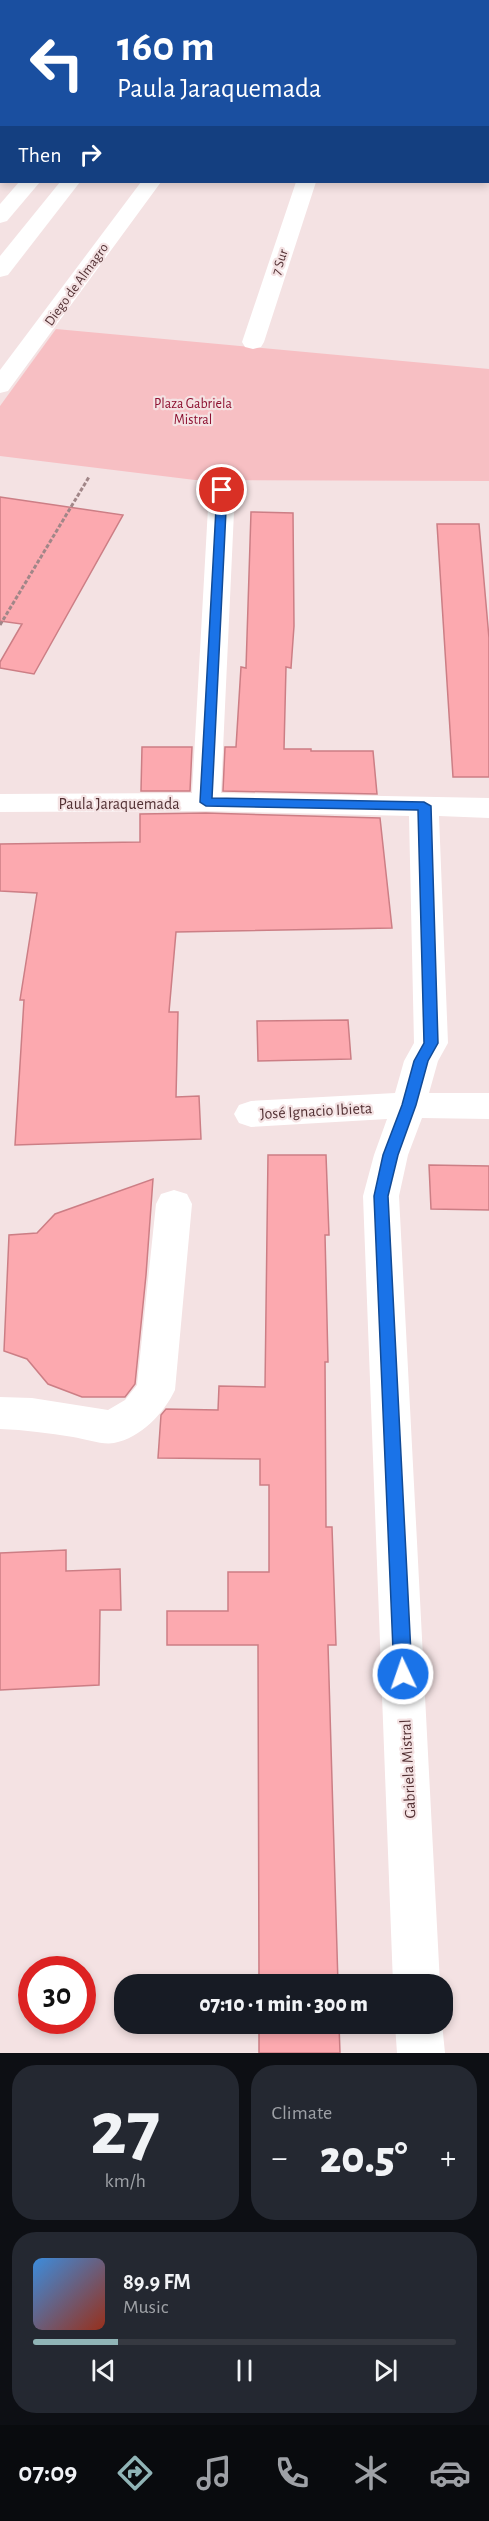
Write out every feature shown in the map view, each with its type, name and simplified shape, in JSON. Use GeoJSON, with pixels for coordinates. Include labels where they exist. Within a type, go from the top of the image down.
{"type":"FeatureCollection","features":[{"type":"Feature","properties":{"kind":"main road"},"geometry":{"type":"LineString","coordinates":[[0,217],[29,183]]}},
{"type":"Feature","properties":{"kind":"main road"},"geometry":{"type":"LineString","coordinates":[[0,270],[69,183]]}},
{"type":"Feature","properties":{"kind":"main road","name":"Diego de Almagro"},"geometry":{"type":"LineString","coordinates":[[0,386],[150,183]]}},
{"type":"Feature","properties":{"kind":"main road","name":"7 Sur"},"geometry":{"type":"LineString","coordinates":[[253,342],[306,183]]}},
{"type":"Feature","properties":{"kind":"main road"},"geometry":{"type":"LineString","coordinates":[[206,802],[222,490]]}},
{"type":"Feature","properties":{"kind":"main road","name":"Paula Jaraquemada"},"geometry":{"type":"LineString","coordinates":[[0,803],[206,802],[489,808]]}},
{"type":"Feature","properties":{"kind":"main road","name":"Gabriela Mistral"},"geometry":{"type":"LineString","coordinates":[[417,1974],[381,1196],[391,1155],[409,1105],[421,1061],[431,1043],[424,806]]}},
{"type":"Feature","properties":{"kind":"main road","name":"José Ignacio Ibieta"},"geometry":{"type":"LineString","coordinates":[[251,1114],[409,1105],[489,1106]]}},
{"type":"Feature","properties":{"kind":"main road"},"geometry":{"type":"LineString","coordinates":[[0,1413],[32,1414],[113,1427],[139,1411],[156,1390],[174,1204]]}},
{"type":"Feature","properties":{"kind":"main road"},"geometry":{"type":"LineString","coordinates":[[420,2034],[421,2053]]}},
{"type":"Feature","properties":{"kind":"path"},"geometry":{"type":"LineString","coordinates":[[0,625],[89,477]]}},
{"type":"Feature","properties":{"kind":"green space","name":"Plaza Gabriela Mistral"},"geometry":{"type":"Polygon","coordinates":[[[56,329],[489,369],[489,481],[195,480],[0,456],[0,406],[56,329]]]}},
{"type":"Feature","properties":{"kind":"building"},"geometry":{"type":"Polygon","coordinates":[[[0,497],[123,515],[34,674],[0,668],[0,662],[22,624],[0,621],[0,497]]]}},
{"type":"Feature","properties":{"kind":"building"},"geometry":{"type":"Polygon","coordinates":[[[251,512],[293,513],[294,626],[291,668],[286,667],[284,749],[373,751],[377,794],[223,791],[225,747],[236,747],[241,667],[246,668],[251,512]]]}},
{"type":"Feature","properties":{"kind":"building"},"geometry":{"type":"Polygon","coordinates":[[[437,524],[479,524],[489,638],[489,777],[453,777],[437,524]]]}},
{"type":"Feature","properties":{"kind":"building"},"geometry":{"type":"Polygon","coordinates":[[[142,747],[192,747],[190,791],[141,791],[142,747]]]}},
{"type":"Feature","properties":{"kind":"building"},"geometry":{"type":"Polygon","coordinates":[[[206,813],[380,818],[392,928],[176,932],[169,1012],[178,1012],[176,1097],[199,1096],[201,1139],[15,1145],[24,1000],[20,1000],[37,893],[0,891],[0,844],[140,842],[140,814],[206,813]]]}},
{"type":"Feature","properties":{"kind":"building"},"geometry":{"type":"Polygon","coordinates":[[[348,1020],[351,1059],[258,1061],[257,1021],[348,1020]]]}},
{"type":"Feature","properties":{"kind":"building"},"geometry":{"type":"Polygon","coordinates":[[[268,1155],[326,1155],[329,1235],[325,1235],[328,1362],[325,1362],[326,1527],[332,1527],[336,1645],[328,1645],[338,1974],[259,1974],[258,1645],[167,1645],[167,1611],[228,1611],[228,1572],[269,1572],[269,1485],[260,1485],[260,1459],[158,1458],[161,1415],[166,1409],[218,1410],[219,1386],[265,1387],[268,1155]]]}},
{"type":"Feature","properties":{"kind":"building"},"geometry":{"type":"Polygon","coordinates":[[[429,1165],[489,1166],[489,1210],[431,1209],[429,1165]]]}},
{"type":"Feature","properties":{"kind":"building"},"geometry":{"type":"Polygon","coordinates":[[[153,1179],[135,1384],[125,1397],[82,1397],[48,1384],[27,1359],[4,1351],[9,1235],[37,1233],[55,1214],[153,1179]]]}},
{"type":"Feature","properties":{"kind":"building"},"geometry":{"type":"Polygon","coordinates":[[[66,1550],[66,1571],[120,1569],[121,1610],[100,1610],[99,1685],[0,1690],[0,1553],[66,1550]]]}},
{"type":"Feature","properties":{"kind":"building"},"geometry":{"type":"Polygon","coordinates":[[[259,2034],[339,2034],[340,2053],[259,2053],[259,2034]]]}},
{"type":"Feature","properties":{"kind":"route"},"geometry":{"type":"LineString","coordinates":[[222,490],[206,802],[424,806],[431,1043],[421,1061],[415,1079],[409,1105],[391,1155],[381,1196],[403,1674]]}}]}
